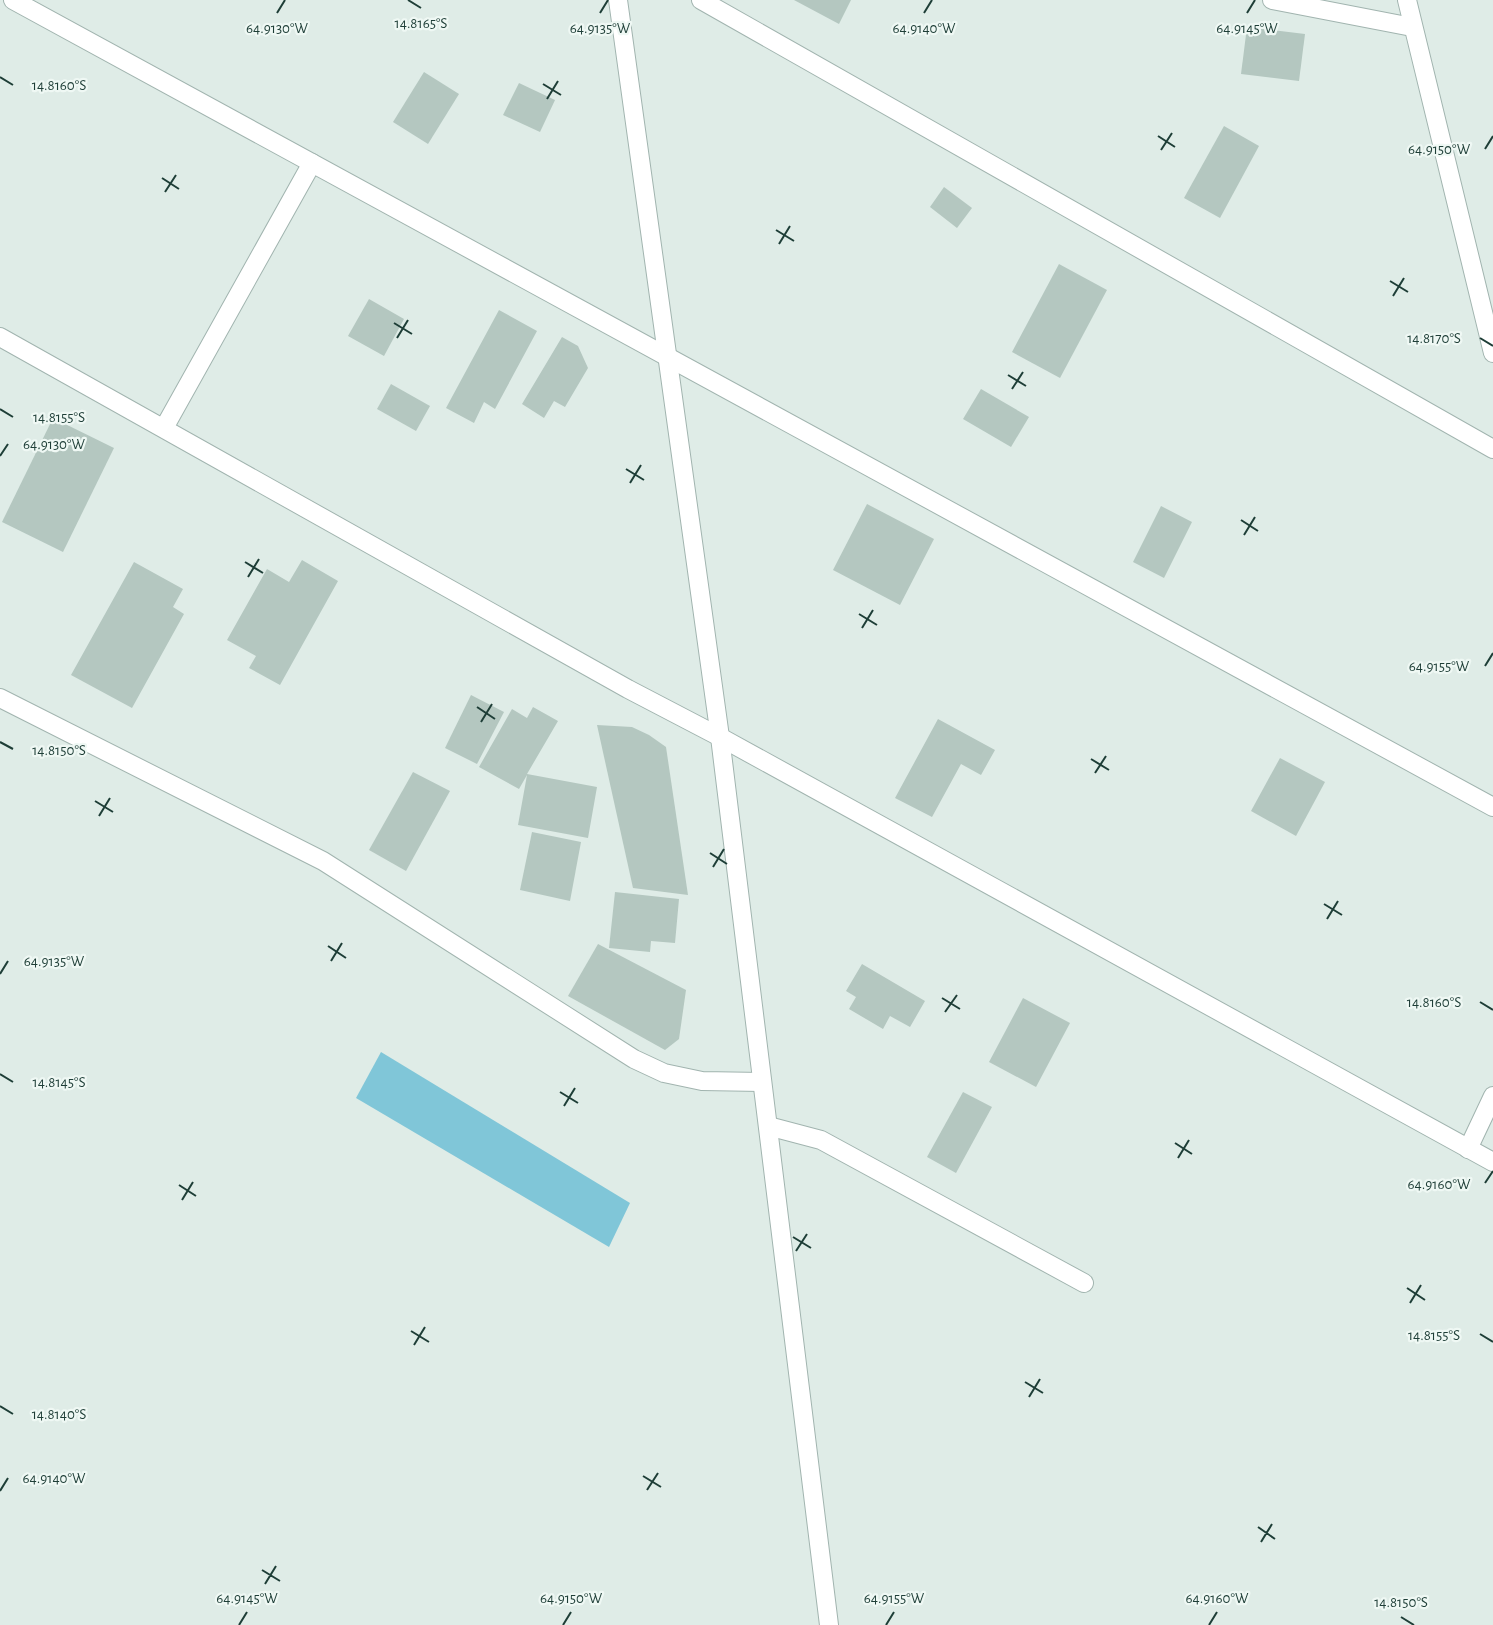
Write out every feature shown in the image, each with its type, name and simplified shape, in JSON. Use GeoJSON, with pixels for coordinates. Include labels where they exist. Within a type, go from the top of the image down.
{"type":"FeatureCollection","features":[{"type":"Feature","properties":{"kind":"street"},"geometry":{"type":"LineString","coordinates":[[13,0],[1493,807]]}},
{"type":"Feature","properties":{"kind":"street"},"geometry":{"type":"LineString","coordinates":[[618,0],[720,737],[829,1625]]}},
{"type":"Feature","properties":{"kind":"street"},"geometry":{"type":"LineString","coordinates":[[701,0],[1493,449]]}},
{"type":"Feature","properties":{"kind":"street"},"geometry":{"type":"LineString","coordinates":[[1272,0],[1412,27]]}},
{"type":"Feature","properties":{"kind":"street"},"geometry":{"type":"LineString","coordinates":[[1407,0],[1493,353]]}},
{"type":"Feature","properties":{"kind":"street"},"geometry":{"type":"LineString","coordinates":[[164,428],[312,163]]}},
{"type":"Feature","properties":{"kind":"street"},"geometry":{"type":"LineString","coordinates":[[0,337],[628,689],[720,737],[1493,1162]]}},
{"type":"Feature","properties":{"kind":"street"},"geometry":{"type":"LineString","coordinates":[[0,698],[323,861],[634,1059],[664,1073],[702,1081],[762,1082]]}},
{"type":"Feature","properties":{"kind":"street"},"geometry":{"type":"LineString","coordinates":[[1468,1149],[1493,1096]]}},
{"type":"Feature","properties":{"kind":"street"},"geometry":{"type":"LineString","coordinates":[[768,1126],[821,1140],[1084,1283]]}},
{"type":"Feature","properties":{"kind":"water"},"geometry":{"type":"Polygon","coordinates":[[[381,1052],[630,1203],[609,1247],[356,1098],[381,1052]]]}},
{"type":"Feature","properties":{"kind":"building"},"geometry":{"type":"Polygon","coordinates":[[[794,0],[851,0],[839,24],[794,0]]]}},
{"type":"Feature","properties":{"kind":"building"},"geometry":{"type":"Polygon","coordinates":[[[1247,27],[1305,34],[1299,81],[1241,74],[1247,27]]]}},
{"type":"Feature","properties":{"kind":"building"},"geometry":{"type":"Polygon","coordinates":[[[424,72],[459,94],[428,144],[393,122],[424,72]]]}},
{"type":"Feature","properties":{"kind":"building"},"geometry":{"type":"Polygon","coordinates":[[[519,83],[555,100],[540,132],[503,115],[519,83]]]}},
{"type":"Feature","properties":{"kind":"building"},"geometry":{"type":"Polygon","coordinates":[[[1224,126],[1259,146],[1220,218],[1184,198],[1224,126]]]}},
{"type":"Feature","properties":{"kind":"building"},"geometry":{"type":"Polygon","coordinates":[[[944,187],[972,208],[957,228],[930,207],[944,187]]]}},
{"type":"Feature","properties":{"kind":"building"},"geometry":{"type":"Polygon","coordinates":[[[1059,264],[1107,290],[1060,378],[1012,352],[1059,264]]]}},
{"type":"Feature","properties":{"kind":"building"},"geometry":{"type":"Polygon","coordinates":[[[369,299],[404,319],[384,356],[348,336],[369,299]]]}},
{"type":"Feature","properties":{"kind":"building"},"geometry":{"type":"Polygon","coordinates":[[[499,310],[537,331],[495,409],[484,402],[474,423],[446,408],[499,310]]]}},
{"type":"Feature","properties":{"kind":"building"},"geometry":{"type":"Polygon","coordinates":[[[562,337],[578,346],[588,368],[565,407],[554,401],[544,418],[522,404],[562,337]]]}},
{"type":"Feature","properties":{"kind":"building"},"geometry":{"type":"Polygon","coordinates":[[[391,384],[430,406],[416,431],[377,409],[391,384]]]}},
{"type":"Feature","properties":{"kind":"building"},"geometry":{"type":"Polygon","coordinates":[[[981,389],[1029,417],[1011,447],[963,419],[981,389]]]}},
{"type":"Feature","properties":{"kind":"building"},"geometry":{"type":"Polygon","coordinates":[[[53,418],[114,448],[63,552],[2,522],[53,418]]]}},
{"type":"Feature","properties":{"kind":"building"},"geometry":{"type":"Polygon","coordinates":[[[867,504],[934,539],[900,605],[833,570],[867,504]]]}},
{"type":"Feature","properties":{"kind":"building"},"geometry":{"type":"Polygon","coordinates":[[[1161,506],[1192,522],[1164,578],[1133,562],[1161,506]]]}},
{"type":"Feature","properties":{"kind":"building"},"geometry":{"type":"Polygon","coordinates":[[[302,560],[338,581],[280,685],[249,668],[256,656],[227,640],[267,569],[289,582],[302,560]]]}},
{"type":"Feature","properties":{"kind":"building"},"geometry":{"type":"Polygon","coordinates":[[[134,562],[183,589],[173,607],[184,614],[132,708],[71,675],[134,562]]]}},
{"type":"Feature","properties":{"kind":"building"},"geometry":{"type":"Polygon","coordinates":[[[471,695],[504,712],[477,764],[445,748],[471,695]]]}},
{"type":"Feature","properties":{"kind":"building"},"geometry":{"type":"Polygon","coordinates":[[[533,707],[558,721],[527,774],[597,787],[588,838],[518,825],[527,775],[519,789],[479,767],[512,709],[527,718],[533,707]]]}},
{"type":"Feature","properties":{"kind":"building"},"geometry":{"type":"Polygon","coordinates":[[[938,719],[995,750],[981,775],[961,764],[932,817],[895,798],[938,719]]]}},
{"type":"Feature","properties":{"kind":"building"},"geometry":{"type":"Polygon","coordinates":[[[597,725],[632,727],[666,747],[688,895],[633,888],[597,725]]]}},
{"type":"Feature","properties":{"kind":"building"},"geometry":{"type":"Polygon","coordinates":[[[1280,758],[1325,782],[1296,836],[1251,811],[1280,758]]]}},
{"type":"Feature","properties":{"kind":"building"},"geometry":{"type":"Polygon","coordinates":[[[413,772],[450,791],[406,871],[369,850],[413,772]]]}},
{"type":"Feature","properties":{"kind":"building"},"geometry":{"type":"Polygon","coordinates":[[[532,832],[581,842],[570,901],[520,890],[532,832]]]}},
{"type":"Feature","properties":{"kind":"building"},"geometry":{"type":"Polygon","coordinates":[[[615,892],[679,899],[675,943],[651,941],[650,952],[609,948],[615,892]]]}},
{"type":"Feature","properties":{"kind":"building"},"geometry":{"type":"Polygon","coordinates":[[[598,944],[686,990],[679,1039],[665,1050],[568,996],[598,944]]]}},
{"type":"Feature","properties":{"kind":"building"},"geometry":{"type":"Polygon","coordinates":[[[862,964],[925,1001],[910,1027],[890,1016],[883,1029],[849,1009],[856,997],[846,991],[862,964]]]}},
{"type":"Feature","properties":{"kind":"building"},"geometry":{"type":"Polygon","coordinates":[[[1023,998],[1070,1023],[1036,1087],[989,1062],[1023,998]]]}},
{"type":"Feature","properties":{"kind":"building"},"geometry":{"type":"Polygon","coordinates":[[[963,1092],[992,1107],[956,1173],[927,1157],[963,1092]]]}}]}
